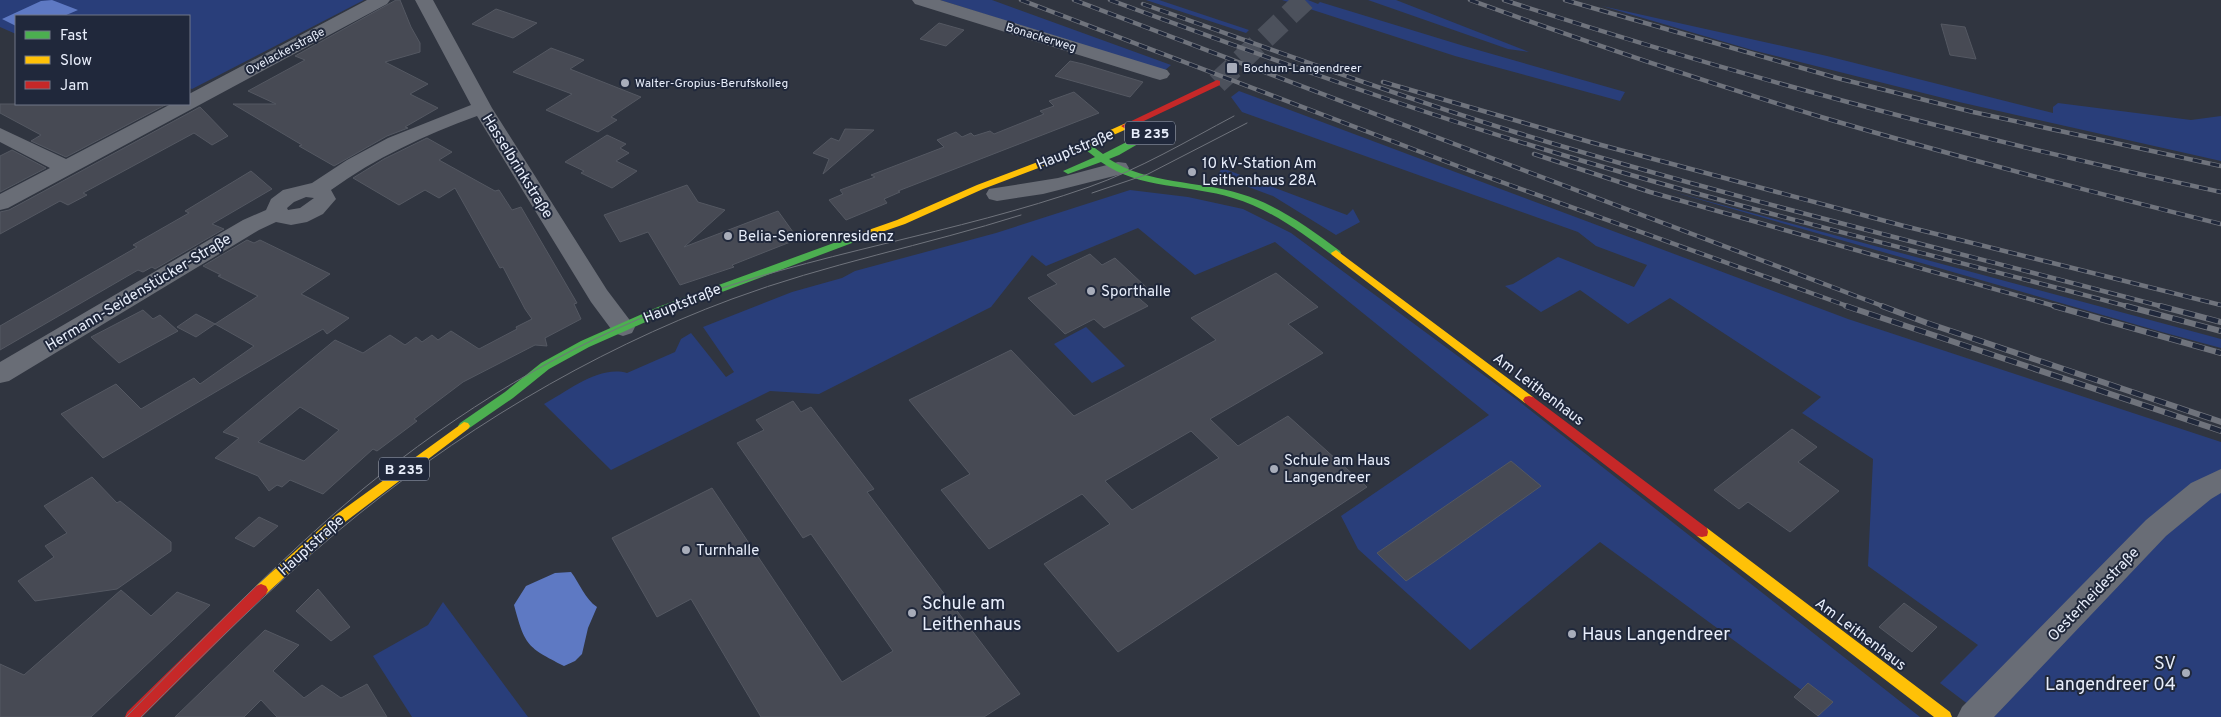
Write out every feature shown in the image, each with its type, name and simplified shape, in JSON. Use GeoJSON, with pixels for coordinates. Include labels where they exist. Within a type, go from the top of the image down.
{"type":"FeatureCollection","features":[{"type":"Feature","properties":{"kind":"main road","name":"Hauptstraße"},"geometry":{"type":"LineString","coordinates":[[132,717],[263,588],[341,518],[435,446],[509,396],[545,366],[748,277],[921,214],[980,187],[1085,145],[1217,83],[1189,110]]}},
{"type":"Feature","properties":{"kind":"main road","name":"Hauptstraße"},"geometry":{"type":"LineString","coordinates":[[1110,163],[1128,147],[1166,124]]}},
{"type":"Feature","properties":{"kind":"main road","name":"Am Leithenhaus"},"geometry":{"type":"LineString","coordinates":[[1085,145],[1110,163],[1130,174],[1169,184],[1226,193],[1279,212],[1300,226],[1945,717]]}},
{"type":"Feature","properties":{"kind":"main road","name":"Hauptstraße"},"geometry":{"type":"LineString","coordinates":[[921,214],[997,194]]}},
{"type":"Feature","properties":{"kind":"main road","name":"Hauptstraße"},"geometry":{"type":"LineString","coordinates":[[798,272],[830,257],[868,234]]}},
{"type":"Feature","properties":{"kind":"main road","name":"Hauptstraße"},"geometry":{"type":"LineString","coordinates":[[509,396],[542,385]]}},
{"type":"Feature","properties":{"kind":"street","name":"Ovelackerstraße"},"geometry":{"type":"LineString","coordinates":[[190,101],[381,0]]}},
{"type":"Feature","properties":{"kind":"street","name":"Hasselbrinkstraße"},"geometry":{"type":"LineString","coordinates":[[424,0],[482,108],[599,296],[626,330]]}},
{"type":"Feature","properties":{"kind":"street","name":"Bonackerweg"},"geometry":{"type":"LineString","coordinates":[[921,0],[1160,74]]}},
{"type":"Feature","properties":{"kind":"street","name":"Ovelackerstraße"},"geometry":{"type":"LineString","coordinates":[[0,202],[183,105]]}},
{"type":"Feature","properties":{"kind":"street","name":"Hermann-Seidenstücker-Straße"},"geometry":{"type":"LineString","coordinates":[[0,374],[252,225],[277,213],[276,208],[285,198],[303,191],[316,191],[329,181],[406,137],[436,123],[482,108]]}},
{"type":"Feature","properties":{"kind":"street"},"geometry":{"type":"LineString","coordinates":[[0,134],[66,168]]}},
{"type":"Feature","properties":{"kind":"street","name":"Hauptstraße"},"geometry":{"type":"LineString","coordinates":[[997,194],[1025,192],[1062,184],[1110,163]]}},
{"type":"Feature","properties":{"kind":"street","name":"Oesterheidestraße"},"geometry":{"type":"LineString","coordinates":[[1973,717],[2156,528],[2201,491],[2221,480]]}},
{"type":"Feature","properties":{"kind":"shaded area"},"geometry":{"type":"Polygon","coordinates":[[[0,0],[364,0],[192,89],[190,88],[190,15],[15,15],[15,34],[0,27],[0,0]]]}},
{"type":"Feature","properties":{"kind":"shaded area"},"geometry":{"type":"Polygon","coordinates":[[[52,0],[78,10],[66,15],[15,15],[15,26],[2,19],[41,1],[52,0]]]}},
{"type":"Feature","properties":{"kind":"shaded area"},"geometry":{"type":"Polygon","coordinates":[[[940,0],[992,0],[1171,65],[1164,71],[940,0]]]}},
{"type":"Feature","properties":{"kind":"shaded area"},"geometry":{"type":"Polygon","coordinates":[[[1146,0],[1159,0],[1249,30],[1246,33],[1146,0]]]}},
{"type":"Feature","properties":{"kind":"shaded area"},"geometry":{"type":"Polygon","coordinates":[[[1282,0],[1308,0],[1318,4],[1320,2],[1625,92],[1620,101],[1455,56],[1282,0]]]}},
{"type":"Feature","properties":{"kind":"shaded area"},"geometry":{"type":"Polygon","coordinates":[[[1368,0],[1396,0],[1529,52],[1508,49],[1368,0]]]}},
{"type":"Feature","properties":{"kind":"shaded area"},"geometry":{"type":"Polygon","coordinates":[[[1602,6],[1827,56],[2053,113],[2053,107],[2058,103],[2191,120],[2221,116],[2221,161],[1959,102],[1752,50],[1602,6]]]}},
{"type":"Feature","properties":{"kind":"shaded area"},"geometry":{"type":"Polygon","coordinates":[[[1239,91],[1848,319],[2221,442],[2221,717],[1985,717],[1940,683],[1978,645],[1868,566],[1873,459],[1802,413],[1821,397],[1670,298],[1628,324],[1580,290],[1541,312],[1505,286],[1513,284],[1558,257],[1634,287],[1647,265],[1596,246],[1578,232],[1242,112],[1231,97],[1239,91]]]}},
{"type":"Feature","properties":{"kind":"shaded area"},"geometry":{"type":"Polygon","coordinates":[[[1222,168],[1347,215],[1353,209],[1360,222],[1336,235],[1273,196],[1246,186],[1215,179],[1222,168]]]}},
{"type":"Feature","properties":{"kind":"shaded area"},"geometry":{"type":"Polygon","coordinates":[[[1130,190],[1188,197],[1243,209],[1291,233],[1516,399],[1920,717],[1817,717],[1826,708],[1600,542],[1470,650],[1358,549],[1341,516],[1489,415],[1275,242],[1195,275],[1138,228],[1046,266],[1032,255],[991,307],[819,394],[770,391],[611,470],[544,404],[573,386],[595,376],[616,372],[627,373],[675,352],[681,339],[691,333],[726,377],[734,372],[703,327],[792,292],[842,278],[855,271],[996,233],[1130,190]]]}},
{"type":"Feature","properties":{"kind":"shaded area"},"geometry":{"type":"Polygon","coordinates":[[[1670,191],[2221,339],[2221,348],[2162,332],[1670,191]]]}},
{"type":"Feature","properties":{"kind":"shaded area"},"geometry":{"type":"Polygon","coordinates":[[[1086,327],[1125,366],[1092,383],[1054,344],[1086,327]]]}},
{"type":"Feature","properties":{"kind":"shaded area"},"geometry":{"type":"Polygon","coordinates":[[[571,572],[586,596],[597,607],[588,628],[582,654],[575,661],[564,666],[542,654],[529,644],[521,629],[514,605],[526,586],[555,573],[571,572]]]}},
{"type":"Feature","properties":{"kind":"shaded area"},"geometry":{"type":"Polygon","coordinates":[[[443,602],[528,717],[412,717],[373,656],[428,625],[443,602]]]}},
{"type":"Feature","properties":{"kind":"building"},"geometry":{"type":"Polygon","coordinates":[[[396,0],[400,0],[420,43],[420,52],[385,62],[428,84],[410,94],[438,108],[405,127],[408,128],[387,136],[334,166],[233,104],[276,104],[248,91],[305,60],[295,56],[396,0]]]}},
{"type":"Feature","properties":{"kind":"building"},"geometry":{"type":"Polygon","coordinates":[[[496,9],[537,23],[513,38],[472,24],[496,9]]]}},
{"type":"Feature","properties":{"kind":"building"},"geometry":{"type":"Polygon","coordinates":[[[939,23],[964,30],[946,46],[920,39],[939,23]]]}},
{"type":"Feature","properties":{"kind":"building"},"geometry":{"type":"Polygon","coordinates":[[[1941,24],[1965,27],[1976,59],[1950,55],[1941,24]]]}},
{"type":"Feature","properties":{"kind":"building"},"geometry":{"type":"Polygon","coordinates":[[[551,48],[584,60],[570,69],[641,97],[611,117],[617,120],[598,132],[546,110],[572,94],[513,72],[551,48]]]}},
{"type":"Feature","properties":{"kind":"building"},"geometry":{"type":"Polygon","coordinates":[[[1070,61],[1143,82],[1130,97],[1055,76],[1070,61]]]}},
{"type":"Feature","properties":{"kind":"building"},"geometry":{"type":"Polygon","coordinates":[[[1074,92],[1099,113],[898,191],[900,192],[884,199],[887,203],[846,220],[829,200],[843,194],[840,190],[875,177],[871,175],[944,147],[937,140],[956,132],[962,137],[971,133],[974,136],[990,131],[994,134],[1044,114],[1040,111],[1054,106],[1049,101],[1074,92]]]}},
{"type":"Feature","properties":{"kind":"building"},"geometry":{"type":"Polygon","coordinates":[[[0,104],[165,105],[66,157],[31,141],[41,135],[0,113],[0,104]]]}},
{"type":"Feature","properties":{"kind":"building"},"geometry":{"type":"Polygon","coordinates":[[[200,107],[228,136],[212,145],[194,133],[83,193],[87,195],[68,205],[60,201],[0,234],[0,212],[9,210],[200,107]]]}},
{"type":"Feature","properties":{"kind":"building"},"geometry":{"type":"Polygon","coordinates":[[[845,129],[874,130],[823,174],[829,159],[813,153],[831,138],[839,141],[845,129]]]}},
{"type":"Feature","properties":{"kind":"building"},"geometry":{"type":"Polygon","coordinates":[[[607,135],[626,144],[620,148],[629,153],[616,161],[637,171],[612,188],[581,173],[584,171],[565,162],[607,135]]]}},
{"type":"Feature","properties":{"kind":"building"},"geometry":{"type":"Polygon","coordinates":[[[427,138],[452,152],[439,160],[495,191],[499,190],[512,210],[521,207],[577,303],[574,304],[581,319],[545,338],[547,346],[535,345],[463,382],[414,419],[417,421],[377,451],[373,449],[323,494],[290,480],[282,487],[277,485],[269,491],[258,476],[215,458],[239,438],[223,432],[335,340],[363,353],[390,335],[405,345],[416,337],[422,342],[432,335],[438,340],[451,331],[479,349],[532,319],[503,267],[500,268],[455,188],[439,198],[425,190],[399,205],[353,178],[384,159],[427,138]],[[300,407],[258,442],[304,461],[339,430],[300,407]]]}},
{"type":"Feature","properties":{"kind":"building"},"geometry":{"type":"Polygon","coordinates":[[[12,150],[46,168],[0,192],[0,156],[12,150]]]}},
{"type":"Feature","properties":{"kind":"building"},"geometry":{"type":"Polygon","coordinates":[[[251,171],[272,189],[212,224],[224,229],[155,269],[152,267],[143,272],[138,270],[0,350],[0,326],[137,247],[133,245],[189,213],[185,211],[251,171]]]}},
{"type":"Feature","properties":{"kind":"building","name":"Belia-Seniorenresidenz"},"geometry":{"type":"Polygon","coordinates":[[[687,185],[698,202],[725,210],[684,247],[778,211],[798,239],[732,265],[734,267],[680,285],[648,232],[620,242],[604,215],[687,185]]]}},
{"type":"Feature","properties":{"kind":"building"},"geometry":{"type":"Polygon","coordinates":[[[247,240],[254,243],[260,240],[330,274],[301,294],[349,318],[327,334],[323,329],[103,458],[61,414],[116,384],[141,409],[194,378],[200,384],[254,346],[215,324],[258,296],[218,276],[221,275],[203,266],[247,240]]]}},
{"type":"Feature","properties":{"kind":"building","name":"Sporthalle"},"geometry":{"type":"Polygon","coordinates":[[[1090,254],[1102,265],[1115,258],[1147,288],[1134,294],[1148,306],[1104,328],[1094,319],[1065,334],[1028,298],[1057,284],[1047,275],[1090,254]]]}},
{"type":"Feature","properties":{"kind":"building","name":"Schule am Haus Langendreer"},"geometry":{"type":"Polygon","coordinates":[[[1276,273],[1318,307],[1288,324],[1323,353],[1210,419],[1238,446],[1288,416],[1367,487],[1118,652],[1044,564],[1110,524],[1082,494],[989,549],[941,490],[970,474],[909,400],[1011,350],[1074,416],[1216,340],[1191,318],[1276,273]],[[1191,431],[1105,481],[1132,510],[1219,458],[1191,431]]]}},
{"type":"Feature","properties":{"kind":"building"},"geometry":{"type":"Polygon","coordinates":[[[143,310],[153,319],[160,315],[178,331],[119,363],[91,337],[143,310]]]}},
{"type":"Feature","properties":{"kind":"building"},"geometry":{"type":"Polygon","coordinates":[[[196,314],[215,324],[196,337],[177,327],[196,314]]]}},
{"type":"Feature","properties":{"kind":"building"},"geometry":{"type":"Polygon","coordinates":[[[793,401],[801,412],[811,407],[874,489],[867,492],[1020,694],[984,717],[761,717],[691,599],[657,617],[612,538],[712,488],[842,682],[893,651],[811,534],[803,538],[737,443],[764,430],[756,420],[793,401]]]}},
{"type":"Feature","properties":{"kind":"building"},"geometry":{"type":"Polygon","coordinates":[[[1792,429],[1817,447],[1798,462],[1839,491],[1790,532],[1748,502],[1739,509],[1714,490],[1792,429]]]}},
{"type":"Feature","properties":{"kind":"building"},"geometry":{"type":"Polygon","coordinates":[[[1511,461],[1541,486],[1434,562],[1406,581],[1377,553],[1511,461]]]}},
{"type":"Feature","properties":{"kind":"building"},"geometry":{"type":"Polygon","coordinates":[[[92,477],[117,503],[120,501],[171,542],[171,551],[117,589],[35,601],[18,581],[54,557],[45,546],[67,533],[44,506],[92,477]]]}},
{"type":"Feature","properties":{"kind":"building"},"geometry":{"type":"Polygon","coordinates":[[[259,517],[278,526],[254,547],[235,538],[259,517]]]}},
{"type":"Feature","properties":{"kind":"building"},"geometry":{"type":"Polygon","coordinates":[[[318,589],[350,627],[331,641],[296,611],[318,589]]]}},
{"type":"Feature","properties":{"kind":"building"},"geometry":{"type":"Polygon","coordinates":[[[121,590],[151,616],[177,592],[210,605],[91,717],[0,717],[0,664],[24,675],[121,590]]]}},
{"type":"Feature","properties":{"kind":"building"},"geometry":{"type":"Polygon","coordinates":[[[1904,603],[1937,627],[1912,652],[1879,627],[1904,603]]]}},
{"type":"Feature","properties":{"kind":"building"},"geometry":{"type":"Polygon","coordinates":[[[265,630],[299,645],[273,671],[304,698],[322,685],[341,698],[367,684],[387,717],[277,717],[261,700],[244,717],[175,717],[265,630]]]}},
{"type":"Feature","properties":{"kind":"building"},"geometry":{"type":"Polygon","coordinates":[[[1808,683],[1833,702],[1818,716],[1794,697],[1808,683]]]}},
{"type":"Feature","properties":{"kind":"tunnel"},"geometry":{"type":"LineString","coordinates":[[1217,83],[1305,0]]}},
{"type":"Feature","properties":{"kind":"tram line"},"geometry":{"type":"LineString","coordinates":[[126,717],[271,571],[363,489],[399,460],[474,407],[554,360],[636,320],[730,286],[781,270],[987,218],[1089,187],[1145,163],[1234,116]]}},
{"type":"Feature","properties":{"kind":"tram line"},"geometry":{"type":"LineString","coordinates":[[1092,193],[1148,174],[1247,123]]}},
{"type":"Feature","properties":{"kind":"tram line"},"geometry":{"type":"LineString","coordinates":[[141,717],[311,554],[382,496],[476,429],[575,370],[679,320],[732,299],[803,275],[1021,215]]}},
{"type":"Feature","properties":{"kind":"railway"},"geometry":{"type":"LineString","coordinates":[[1021,0],[1468,170],[1850,307]]}},
{"type":"Feature","properties":{"kind":"railway"},"geometry":{"type":"LineString","coordinates":[[1074,0],[1885,307]]}},
{"type":"Feature","properties":{"kind":"railway"},"geometry":{"type":"LineString","coordinates":[[1110,0],[1371,94],[1530,145],[1679,189],[2130,307]]}},
{"type":"Feature","properties":{"kind":"railway"},"geometry":{"type":"LineString","coordinates":[[1470,0],[1645,61],[1821,117],[2021,173],[2221,224]]}},
{"type":"Feature","properties":{"kind":"railway"},"geometry":{"type":"LineString","coordinates":[[1504,0],[1681,55],[1860,105],[2040,151],[2221,192]]}},
{"type":"Feature","properties":{"kind":"railway"},"geometry":{"type":"LineString","coordinates":[[1565,0],[1837,78],[1973,112],[2221,166]]}},
{"type":"Feature","properties":{"kind":"railway"},"geometry":{"type":"LineString","coordinates":[[1143,4],[1424,103],[1598,157],[1759,202],[2164,307]]}},
{"type":"Feature","properties":{"kind":"railway"},"geometry":{"type":"LineString","coordinates":[[1383,82],[1590,142],[1904,226],[2221,305]]}},
{"type":"Feature","properties":{"kind":"railway"},"geometry":{"type":"LineString","coordinates":[[1534,154],[1650,192],[2058,307]]}},
{"type":"Feature","properties":{"kind":"railway"},"geometry":{"type":"LineString","coordinates":[[1846,306],[2221,431]]}},
{"type":"Feature","properties":{"kind":"railway"},"geometry":{"type":"LineString","coordinates":[[1882,306],[1927,323],[2221,422]]}},
{"type":"Feature","properties":{"kind":"railway"},"geometry":{"type":"LineString","coordinates":[[2054,306],[2221,353]]}},
{"type":"Feature","properties":{"kind":"railway"},"geometry":{"type":"LineString","coordinates":[[2126,306],[2221,331]]}},
{"type":"Feature","properties":{"kind":"railway"},"geometry":{"type":"LineString","coordinates":[[2160,306],[2221,322]]}},
{"type":"Feature","properties":{"kind":"traffic: fast"},"geometry":{"type":"LineString","coordinates":[[1068,171],[1116,153],[1154,131]]}},
{"type":"Feature","properties":{"kind":"traffic: fast"},"geometry":{"type":"LineString","coordinates":[[1085,145],[1123,171],[1137,176],[1165,183],[1224,192],[1252,201],[1289,220],[1336,253]]}},
{"type":"Feature","properties":{"kind":"traffic: fast"},"geometry":{"type":"LineString","coordinates":[[464,426],[509,395],[545,366],[585,344],[662,310],[864,235]]}},
{"type":"Feature","properties":{"kind":"traffic: slow"},"geometry":{"type":"LineString","coordinates":[[864,235],[901,222],[980,187],[1046,162],[1126,126]]}},
{"type":"Feature","properties":{"kind":"traffic: slow"},"geometry":{"type":"LineString","coordinates":[[1336,253],[1529,400]]}},
{"type":"Feature","properties":{"kind":"traffic: slow"},"geometry":{"type":"LineString","coordinates":[[261,590],[341,518],[464,426]]}},
{"type":"Feature","properties":{"kind":"traffic: slow"},"geometry":{"type":"LineString","coordinates":[[1702,532],[1945,717]]}},
{"type":"Feature","properties":{"kind":"traffic: jam"},"geometry":{"type":"LineString","coordinates":[[1126,126],[1217,83]]}},
{"type":"Feature","properties":{"kind":"traffic: jam"},"geometry":{"type":"LineString","coordinates":[[1529,400],[1702,532]]}},
{"type":"Feature","properties":{"kind":"traffic: jam"},"geometry":{"type":"LineString","coordinates":[[132,717],[261,590]]}},
{"type":"Feature","properties":{"kind":"place","name":"Bochum-Langendreer"},"geometry":{"type":"Point","coordinates":[1232,68]}},
{"type":"Feature","properties":{"kind":"place","name":"Walter-Gropius-Berufskolleg"},"geometry":{"type":"Point","coordinates":[625,83]}},
{"type":"Feature","properties":{"kind":"place","name":"10 kV-Station Am Leithenhaus 28A"},"geometry":{"type":"Point","coordinates":[1192,172]}},
{"type":"Feature","properties":{"kind":"place","name":"Belia-Seniorenresidenz"},"geometry":{"type":"Point","coordinates":[728,236]}},
{"type":"Feature","properties":{"kind":"place","name":"Sporthalle"},"geometry":{"type":"Point","coordinates":[1091,291]}},
{"type":"Feature","properties":{"kind":"place","name":"Schule am Haus Langendreer"},"geometry":{"type":"Point","coordinates":[1274,469]}},
{"type":"Feature","properties":{"kind":"place","name":"Turnhalle"},"geometry":{"type":"Point","coordinates":[686,550]}},
{"type":"Feature","properties":{"kind":"place","name":"Schule am Leithenhaus"},"geometry":{"type":"Point","coordinates":[912,613]}},
{"type":"Feature","properties":{"kind":"place","name":"Haus Langendreer"},"geometry":{"type":"Point","coordinates":[1572,634]}},
{"type":"Feature","properties":{"kind":"place","name":"SV Langendreer 04"},"geometry":{"type":"Point","coordinates":[2186,673]}}]}
